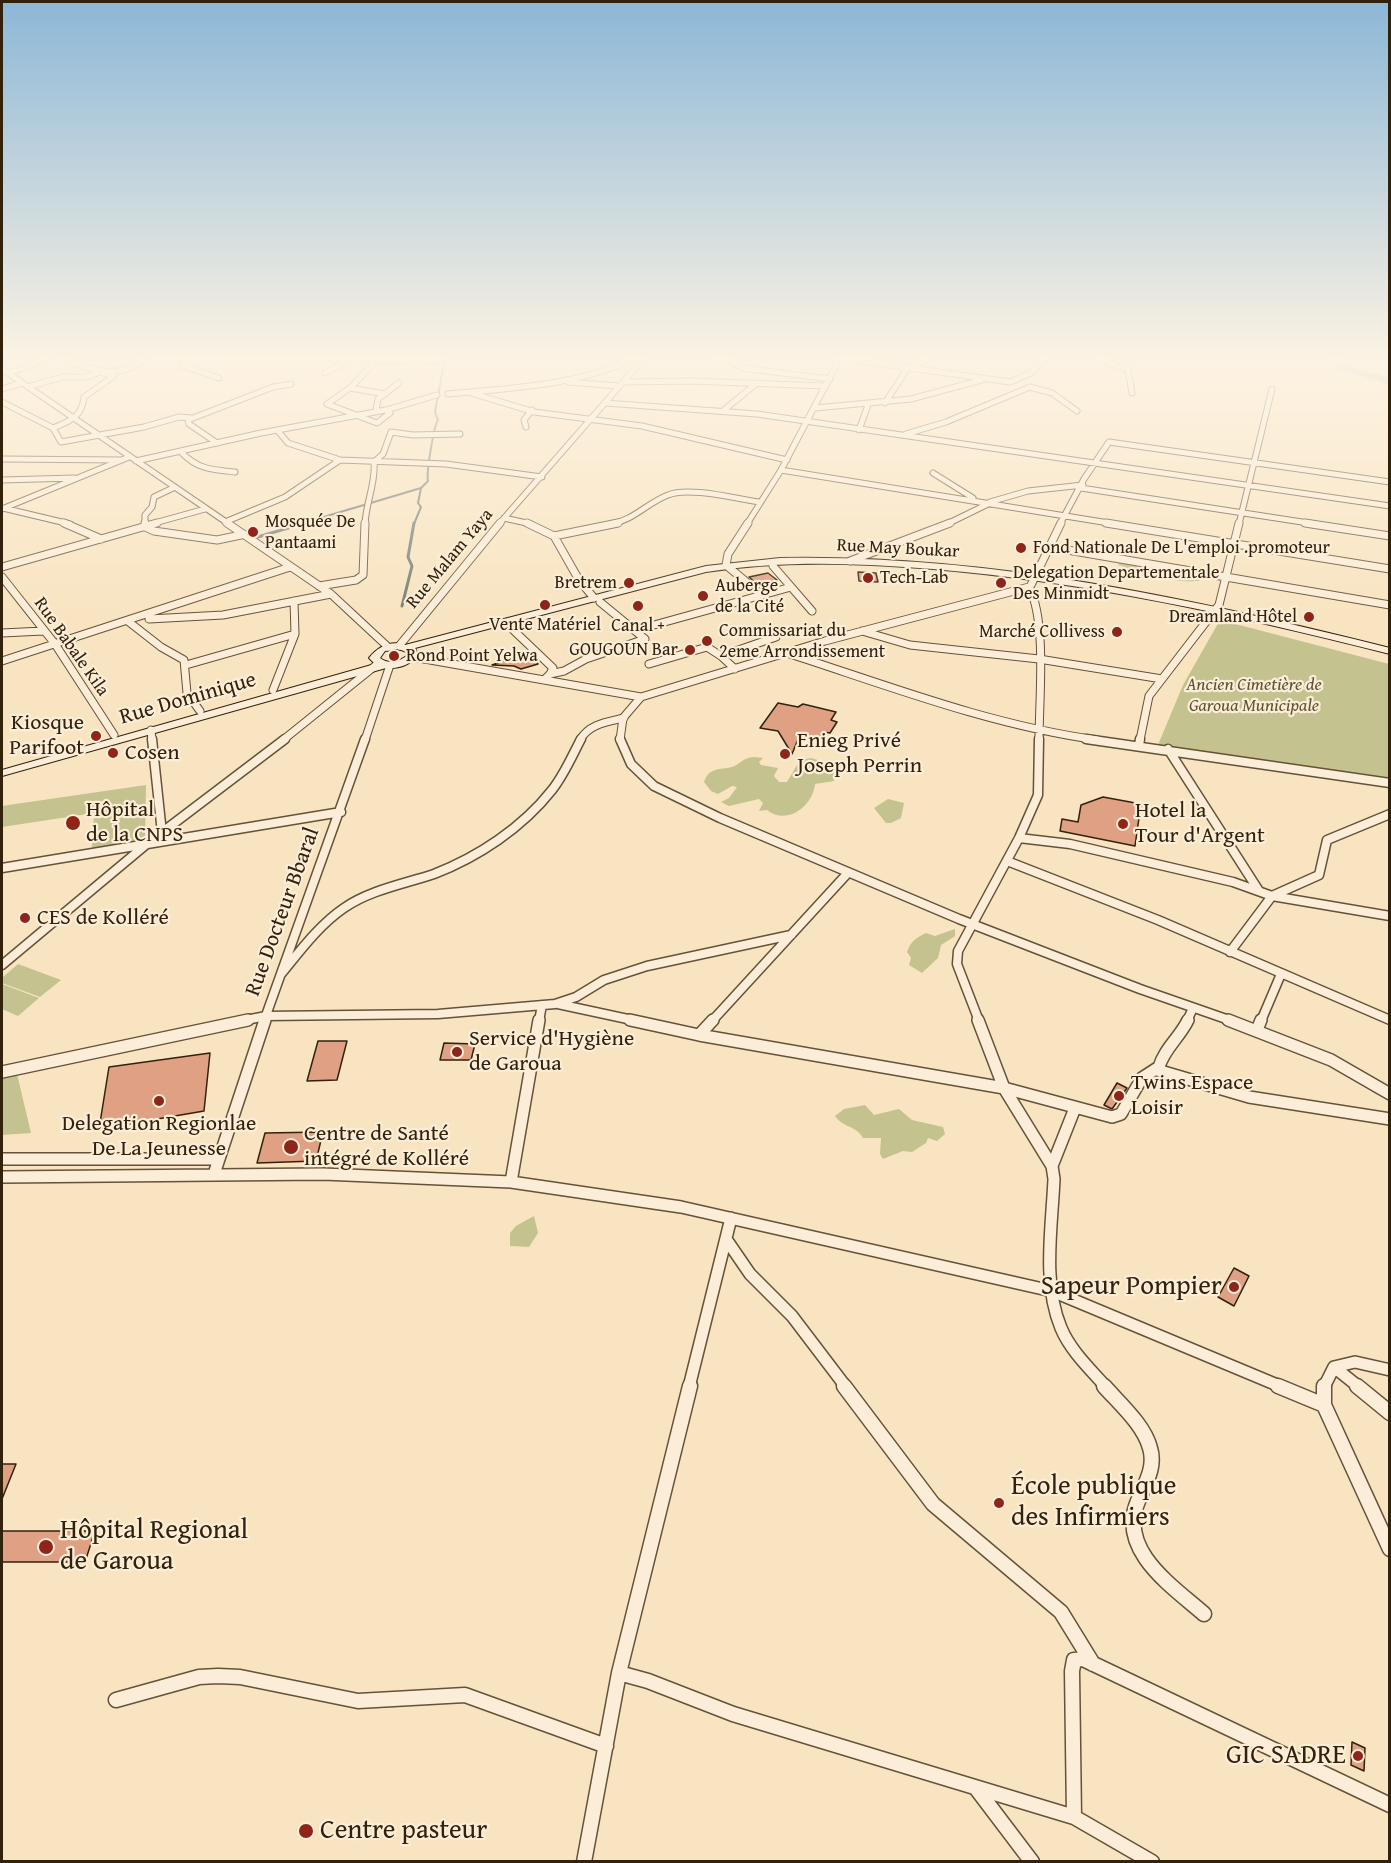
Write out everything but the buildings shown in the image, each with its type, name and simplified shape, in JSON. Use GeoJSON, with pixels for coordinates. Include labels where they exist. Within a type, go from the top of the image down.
{"type":"FeatureCollection","features":[{"type":"Feature","properties":{"kind":"main road","name":"Rue May Boukar"},"geometry":{"type":"LineString","coordinates":[[408,651],[728,567],[850,561],[938,567],[1215,612],[1389,651]]}},
{"type":"Feature","properties":{"kind":"main road","name":"Rue May Boukar"},"geometry":{"type":"LineString","coordinates":[[728,567],[870,565],[1033,582]]}},
{"type":"Feature","properties":{"kind":"main road","name":"Rue May Boukar"},"geometry":{"type":"LineString","coordinates":[[408,651],[509,626],[597,600]]}},
{"type":"Feature","properties":{"kind":"main road","name":"Rue May Boukar"},"geometry":{"type":"LineString","coordinates":[[1215,612],[1389,656]]}},
{"type":"Feature","properties":{"kind":"main road"},"geometry":{"type":"LineString","coordinates":[[388,647],[408,651],[404,663],[381,664],[377,652],[388,647]]}},
{"type":"Feature","properties":{"kind":"main road","name":"Rue Dominique"},"geometry":{"type":"LineString","coordinates":[[2,772],[273,690],[381,664]]}},
{"type":"Feature","properties":{"kind":"main road","name":"Rue Dominique"},"geometry":{"type":"LineString","coordinates":[[2,766],[122,735],[152,730],[381,664]]}},
{"type":"Feature","properties":{"kind":"street"},"geometry":{"type":"LineString","coordinates":[[113,445],[330,594],[388,647]]}},
{"type":"Feature","properties":{"kind":"street"},"geometry":{"type":"LineString","coordinates":[[2,459],[134,460],[209,445]]}},
{"type":"Feature","properties":{"kind":"street"},"geometry":{"type":"LineString","coordinates":[[294,445],[340,460],[429,463],[542,477]]}},
{"type":"Feature","properties":{"kind":"street"},"geometry":{"type":"LineString","coordinates":[[374,462],[383,454],[386,445]]}},
{"type":"Feature","properties":{"kind":"street","name":"Rue Malam Yaya"},"geometry":{"type":"LineString","coordinates":[[408,651],[504,518],[569,445]]}},
{"type":"Feature","properties":{"kind":"street"},"geometry":{"type":"LineString","coordinates":[[723,445],[787,460]]}},
{"type":"Feature","properties":{"kind":"street"},"geometry":{"type":"LineString","coordinates":[[762,595],[728,567],[728,554],[795,445]]}},
{"type":"Feature","properties":{"kind":"street"},"geometry":{"type":"LineString","coordinates":[[971,445],[1389,506]]}},
{"type":"Feature","properties":{"kind":"street"},"geometry":{"type":"LineString","coordinates":[[1107,445],[1066,516],[1033,582],[1040,659],[1038,795],[1019,838],[958,951],[957,964],[1004,1088],[1052,1166],[1054,1179],[1052,1291],[1061,1330],[1136,1424],[1151,1450],[1151,1464],[1146,1484],[1133,1509],[1130,1522],[1135,1539],[1156,1570],[1204,1614]]}},
{"type":"Feature","properties":{"kind":"street"},"geometry":{"type":"LineString","coordinates":[[1131,445],[1389,482]]}},
{"type":"Feature","properties":{"kind":"street"},"geometry":{"type":"LineString","coordinates":[[1139,745],[1147,702],[1162,679],[1215,612],[1227,576],[1260,445]]}},
{"type":"Feature","properties":{"kind":"street"},"geometry":{"type":"LineString","coordinates":[[182,452],[192,464],[207,470],[236,472]]}},
{"type":"Feature","properties":{"kind":"street"},"geometry":{"type":"LineString","coordinates":[[2,509],[122,460]]}},
{"type":"Feature","properties":{"kind":"street"},"geometry":{"type":"LineString","coordinates":[[225,522],[285,497],[340,460]]}},
{"type":"Feature","properties":{"kind":"street"},"geometry":{"type":"LineString","coordinates":[[319,586],[356,579],[363,575],[366,504],[375,476],[374,462]]}},
{"type":"Feature","properties":{"kind":"street"},"geometry":{"type":"LineString","coordinates":[[781,470],[1389,569]]}},
{"type":"Feature","properties":{"kind":"street"},"geometry":{"type":"LineString","coordinates":[[933,473],[978,501]]}},
{"type":"Feature","properties":{"kind":"street"},"geometry":{"type":"LineString","coordinates":[[2,474],[10,478]]}},
{"type":"Feature","properties":{"kind":"street"},"geometry":{"type":"LineString","coordinates":[[2,480],[81,478]]}},
{"type":"Feature","properties":{"kind":"street"},"geometry":{"type":"LineString","coordinates":[[850,561],[932,532],[989,503],[1028,491],[1082,487],[1389,536]]}},
{"type":"Feature","properties":{"kind":"street"},"geometry":{"type":"LineString","coordinates":[[145,527],[145,515],[152,507],[154,497],[173,488]]}},
{"type":"Feature","properties":{"kind":"street"},"geometry":{"type":"LineString","coordinates":[[554,536],[627,520],[669,494],[693,493],[760,502]]}},
{"type":"Feature","properties":{"kind":"street"},"geometry":{"type":"LineString","coordinates":[[2,509],[73,525],[101,539]]}},
{"type":"Feature","properties":{"kind":"street"},"geometry":{"type":"LineString","coordinates":[[2,567],[205,509]]}},
{"type":"Feature","properties":{"kind":"street"},"geometry":{"type":"LineString","coordinates":[[504,518],[528,523],[554,536],[579,580],[597,600],[645,639],[586,659],[564,671],[550,674]]}},
{"type":"Feature","properties":{"kind":"street"},"geometry":{"type":"LineString","coordinates":[[145,527],[154,531],[217,540],[243,536]]}},
{"type":"Feature","properties":{"kind":"street"},"geometry":{"type":"LineString","coordinates":[[1050,547],[1389,605]]}},
{"type":"Feature","properties":{"kind":"street"},"geometry":{"type":"LineString","coordinates":[[773,566],[812,612]]}},
{"type":"Feature","properties":{"kind":"street"},"geometry":{"type":"LineString","coordinates":[[2,661],[290,567]]}},
{"type":"Feature","properties":{"kind":"street","name":"Rue Babale Kila"},"geometry":{"type":"LineString","coordinates":[[2,577],[122,735]]}},
{"type":"Feature","properties":{"kind":"street"},"geometry":{"type":"LineString","coordinates":[[408,651],[544,680],[641,697],[785,652],[1033,582]]}},
{"type":"Feature","properties":{"kind":"street"},"geometry":{"type":"LineString","coordinates":[[636,630],[791,587]]}},
{"type":"Feature","properties":{"kind":"street"},"geometry":{"type":"LineString","coordinates":[[133,620],[223,615],[330,594]]}},
{"type":"Feature","properties":{"kind":"street"},"geometry":{"type":"LineString","coordinates":[[273,690],[277,675],[295,642],[294,601]]}},
{"type":"Feature","properties":{"kind":"street"},"geometry":{"type":"LineString","coordinates":[[133,620],[161,647],[178,655],[186,664],[187,693],[200,711]]}},
{"type":"Feature","properties":{"kind":"street"},"geometry":{"type":"LineString","coordinates":[[509,626],[553,668],[544,680]]}},
{"type":"Feature","properties":{"kind":"street"},"geometry":{"type":"LineString","coordinates":[[2,633],[43,631]]}},
{"type":"Feature","properties":{"kind":"street"},"geometry":{"type":"LineString","coordinates":[[862,631],[879,637],[940,648],[1040,659],[1162,679]]}},
{"type":"Feature","properties":{"kind":"street"},"geometry":{"type":"LineString","coordinates":[[186,664],[295,634]]}},
{"type":"Feature","properties":{"kind":"street"},"geometry":{"type":"LineString","coordinates":[[721,656],[776,637]]}},
{"type":"Feature","properties":{"kind":"street"},"geometry":{"type":"LineString","coordinates":[[649,664],[707,647],[735,669]]}},
{"type":"Feature","properties":{"kind":"street"},"geometry":{"type":"LineString","coordinates":[[785,652],[974,714],[1040,732],[1389,783]]}},
{"type":"Feature","properties":{"kind":"street"},"geometry":{"type":"LineString","coordinates":[[2,965],[148,843],[381,664]]}},
{"type":"Feature","properties":{"kind":"street","name":"Rue Docteur Bbaral"},"geometry":{"type":"LineString","coordinates":[[214,1174],[279,976],[341,812],[381,664]]}},
{"type":"Feature","properties":{"kind":"street"},"geometry":{"type":"LineString","coordinates":[[641,697],[619,728],[623,750],[655,788],[846,875],[1193,1008],[1317,1052],[1367,1079],[1389,1094]]}},
{"type":"Feature","properties":{"kind":"street"},"geometry":{"type":"LineString","coordinates":[[279,976],[321,927],[345,907],[378,892],[436,873],[496,843],[533,812],[553,789],[585,732],[597,725],[624,718]]}},
{"type":"Feature","properties":{"kind":"street"},"geometry":{"type":"LineString","coordinates":[[152,730],[162,833]]}},
{"type":"Feature","properties":{"kind":"street"},"geometry":{"type":"LineString","coordinates":[[1168,749],[1259,891]]}},
{"type":"Feature","properties":{"kind":"street"},"geometry":{"type":"LineString","coordinates":[[2,868],[341,812]]}},
{"type":"Feature","properties":{"kind":"street"},"geometry":{"type":"LineString","coordinates":[[1230,952],[1272,896],[1319,875],[1327,840],[1389,814]]}},
{"type":"Feature","properties":{"kind":"street"},"geometry":{"type":"LineString","coordinates":[[1019,838],[1070,844],[1233,882],[1272,896],[1389,916]]}},
{"type":"Feature","properties":{"kind":"street"},"geometry":{"type":"LineString","coordinates":[[1007,861],[1389,1020]]}},
{"type":"Feature","properties":{"kind":"street"},"geometry":{"type":"LineString","coordinates":[[699,1035],[846,875]]}},
{"type":"Feature","properties":{"kind":"street"},"geometry":{"type":"LineString","coordinates":[[2,1072],[266,1016],[438,1014],[555,1004],[576,997],[604,980],[647,966],[730,951],[791,935]]}},
{"type":"Feature","properties":{"kind":"street"},"geometry":{"type":"LineString","coordinates":[[1257,1030],[1281,974]]}},
{"type":"Feature","properties":{"kind":"street"},"geometry":{"type":"LineString","coordinates":[[555,1004],[699,1035],[1004,1088],[1112,1117],[1121,1114],[1142,1078],[1157,1070],[1162,1058],[1181,1036],[1193,1008]]}},
{"type":"Feature","properties":{"kind":"street"},"geometry":{"type":"LineString","coordinates":[[511,1182],[542,1005]]}},
{"type":"Feature","properties":{"kind":"street"},"geometry":{"type":"LineString","coordinates":[[1157,1070],[1249,1098],[1389,1119]]}},
{"type":"Feature","properties":{"kind":"street"},"geometry":{"type":"LineString","coordinates":[[1052,1166],[1075,1108]]}},
{"type":"Feature","properties":{"kind":"street"},"geometry":{"type":"LineString","coordinates":[[2,1159],[219,1158]]}},
{"type":"Feature","properties":{"kind":"street"},"geometry":{"type":"LineString","coordinates":[[2,1177],[323,1174],[511,1182],[620,1196],[731,1218],[1052,1291],[1324,1405]]}},
{"type":"Feature","properties":{"kind":"street"},"geometry":{"type":"LineString","coordinates":[[584,1862],[619,1672],[731,1218]]}},
{"type":"Feature","properties":{"kind":"street"},"geometry":{"type":"LineString","coordinates":[[726,1239],[750,1274],[792,1316],[933,1504],[1062,1612],[1093,1664]]}},
{"type":"Feature","properties":{"kind":"street"},"geometry":{"type":"LineString","coordinates":[[1389,1370],[1355,1362],[1334,1367],[1324,1384],[1324,1405],[1389,1549]]}},
{"type":"Feature","properties":{"kind":"street"},"geometry":{"type":"LineString","coordinates":[[1334,1367],[1389,1413]]}},
{"type":"Feature","properties":{"kind":"street"},"geometry":{"type":"LineString","coordinates":[[1074,1817],[1072,1671],[1074,1660],[1083,1659],[1389,1805]]}},
{"type":"Feature","properties":{"kind":"street"},"geometry":{"type":"LineString","coordinates":[[619,1672],[733,1714],[1074,1817],[1152,1862]]}},
{"type":"Feature","properties":{"kind":"street"},"geometry":{"type":"LineString","coordinates":[[116,1700],[199,1677],[218,1676],[240,1677],[358,1701],[465,1695],[490,1702],[606,1746]]}},
{"type":"Feature","properties":{"kind":"street"},"geometry":{"type":"LineString","coordinates":[[976,1788],[1032,1862]]}},
{"type":"Feature","properties":{"kind":"green space"},"geometry":{"type":"Polygon","coordinates":[[[1119,562],[1153,569],[1152,567],[1176,569],[1201,580],[1182,581],[1160,577],[1118,565],[1119,562]]]}},
{"type":"Feature","properties":{"kind":"green space","name":"Ancien Cimetière de Garoua Municipale"},"geometry":{"type":"Polygon","coordinates":[[[1220,620],[1389,664],[1389,781],[1158,745],[1183,685],[1220,620]]]}},
{"type":"Feature","properties":{"kind":"green space"},"geometry":{"type":"Polygon","coordinates":[[[754,757],[763,758],[759,762],[761,765],[778,768],[774,776],[779,782],[787,782],[800,760],[811,758],[828,763],[833,770],[834,781],[815,784],[804,806],[790,815],[783,816],[767,810],[759,811],[763,803],[759,799],[729,806],[721,802],[729,798],[737,787],[732,786],[718,794],[711,791],[704,782],[712,771],[732,767],[754,757]]]}},
{"type":"Feature","properties":{"kind":"green space","name":"Hôpital de la CNPS"},"geometry":{"type":"Polygon","coordinates":[[[146,785],[145,840],[92,848],[94,813],[2,827],[2,806],[146,785]]]}},
{"type":"Feature","properties":{"kind":"green space"},"geometry":{"type":"Polygon","coordinates":[[[888,799],[904,803],[901,818],[891,823],[886,823],[874,808],[888,799]]]}},
{"type":"Feature","properties":{"kind":"green space"},"geometry":{"type":"Polygon","coordinates":[[[955,929],[955,936],[941,945],[938,958],[922,973],[909,965],[911,958],[907,952],[917,938],[926,933],[935,936],[955,929]]]}},
{"type":"Feature","properties":{"kind":"green space"},"geometry":{"type":"Polygon","coordinates":[[[18,964],[61,980],[40,997],[2,983],[2,978],[18,964]]]}},
{"type":"Feature","properties":{"kind":"green space"},"geometry":{"type":"Polygon","coordinates":[[[2,984],[39,998],[18,1016],[2,1009],[2,984]]]}},
{"type":"Feature","properties":{"kind":"green space"},"geometry":{"type":"Polygon","coordinates":[[[17,1074],[31,1133],[2,1135],[2,1078],[17,1074]]]}},
{"type":"Feature","properties":{"kind":"green space"},"geometry":{"type":"Polygon","coordinates":[[[865,1105],[874,1115],[899,1109],[912,1120],[943,1127],[945,1134],[937,1141],[928,1138],[926,1143],[912,1152],[903,1151],[883,1159],[880,1154],[881,1138],[863,1138],[835,1116],[844,1109],[865,1105]]]}},
{"type":"Feature","properties":{"kind":"green space"},"geometry":{"type":"Polygon","coordinates":[[[534,1216],[538,1233],[529,1247],[510,1246],[510,1233],[516,1226],[534,1216]]]}},
{"type":"Feature","properties":{"kind":"waterway"},"geometry":{"type":"LineString","coordinates":[[421,488],[428,481],[432,445]]}},
{"type":"Feature","properties":{"kind":"waterway"},"geometry":{"type":"LineString","coordinates":[[300,524],[421,488]]}},
{"type":"Feature","properties":{"kind":"waterway"},"geometry":{"type":"LineString","coordinates":[[414,524],[421,507],[418,503],[421,488]]}},
{"type":"Feature","properties":{"kind":"waterway"},"geometry":{"type":"LineString","coordinates":[[251,539],[305,523]]}},
{"type":"Feature","properties":{"kind":"waterway"},"geometry":{"type":"LineString","coordinates":[[402,606],[412,566],[408,557],[414,523]]}},
{"type":"Feature","properties":{"kind":"place","name":"Mosquée De Pantaami"},"geometry":{"type":"Point","coordinates":[253,532]}},
{"type":"Feature","properties":{"kind":"place","name":"Fond Nationale De L'emploi .promoteur"},"geometry":{"type":"Point","coordinates":[1021,548]}},
{"type":"Feature","properties":{"kind":"place","name":"Tech-Lab"},"geometry":{"type":"Point","coordinates":[868,578]}},
{"type":"Feature","properties":{"kind":"place","name":"Bretrem"},"geometry":{"type":"Point","coordinates":[629,583]}},
{"type":"Feature","properties":{"kind":"place","name":"Delegation Departementale Des Minmidt"},"geometry":{"type":"Point","coordinates":[1001,583]}},
{"type":"Feature","properties":{"kind":"place","name":"Auberge de la Cité"},"geometry":{"type":"Point","coordinates":[703,596]}},
{"type":"Feature","properties":{"kind":"place","name":"Vente Matériel"},"geometry":{"type":"Point","coordinates":[545,605]}},
{"type":"Feature","properties":{"kind":"place","name":"Canal +"},"geometry":{"type":"Point","coordinates":[638,606]}},
{"type":"Feature","properties":{"kind":"place","name":"Dreamland Hôtel"},"geometry":{"type":"Point","coordinates":[1309,617]}},
{"type":"Feature","properties":{"kind":"place","name":"Marché Collivess"},"geometry":{"type":"Point","coordinates":[1117,632]}},
{"type":"Feature","properties":{"kind":"place","name":"Commissariat du 2eme Arrondissement"},"geometry":{"type":"Point","coordinates":[707,641]}},
{"type":"Feature","properties":{"kind":"place","name":"GOUGOUN Bar"},"geometry":{"type":"Point","coordinates":[690,650]}},
{"type":"Feature","properties":{"kind":"place","name":"Rond Point Yelwa"},"geometry":{"type":"Point","coordinates":[394,656]}},
{"type":"Feature","properties":{"kind":"place","name":"Kiosque Parifoot"},"geometry":{"type":"Point","coordinates":[96,736]}},
{"type":"Feature","properties":{"kind":"place","name":"Cosen"},"geometry":{"type":"Point","coordinates":[113,753]}},
{"type":"Feature","properties":{"kind":"place","name":"Enieg Privé Joseph Perrin"},"geometry":{"type":"Point","coordinates":[785,754]}},
{"type":"Feature","properties":{"kind":"place","name":"Hôpital de la CNPS"},"geometry":{"type":"Point","coordinates":[73,823]}},
{"type":"Feature","properties":{"kind":"place","name":"Hotel la Tour d'Argent"},"geometry":{"type":"Point","coordinates":[1123,824]}},
{"type":"Feature","properties":{"kind":"place","name":"CES de Kolléré"},"geometry":{"type":"Point","coordinates":[25,918]}},
{"type":"Feature","properties":{"kind":"place","name":"Service d'Hygiène de Garoua"},"geometry":{"type":"Point","coordinates":[457,1052]}},
{"type":"Feature","properties":{"kind":"place","name":"Twins Espace Loisir"},"geometry":{"type":"Point","coordinates":[1119,1096]}},
{"type":"Feature","properties":{"kind":"place","name":"Delegation Regionlae De La Jeunesse"},"geometry":{"type":"Point","coordinates":[159,1101]}},
{"type":"Feature","properties":{"kind":"place","name":"Centre de Santé intégré de Kolléré"},"geometry":{"type":"Point","coordinates":[291,1147]}},
{"type":"Feature","properties":{"kind":"place","name":"Sapeur Pompier"},"geometry":{"type":"Point","coordinates":[1234,1287]}},
{"type":"Feature","properties":{"kind":"place","name":"École publique des Infirmiers"},"geometry":{"type":"Point","coordinates":[999,1503]}},
{"type":"Feature","properties":{"kind":"place","name":"Hôpital Regional de Garoua"},"geometry":{"type":"Point","coordinates":[46,1547]}},
{"type":"Feature","properties":{"kind":"place","name":"GIC SADRE"},"geometry":{"type":"Point","coordinates":[1358,1756]}},
{"type":"Feature","properties":{"kind":"place","name":"Centre pasteur"},"geometry":{"type":"Point","coordinates":[306,1831]}}]}
